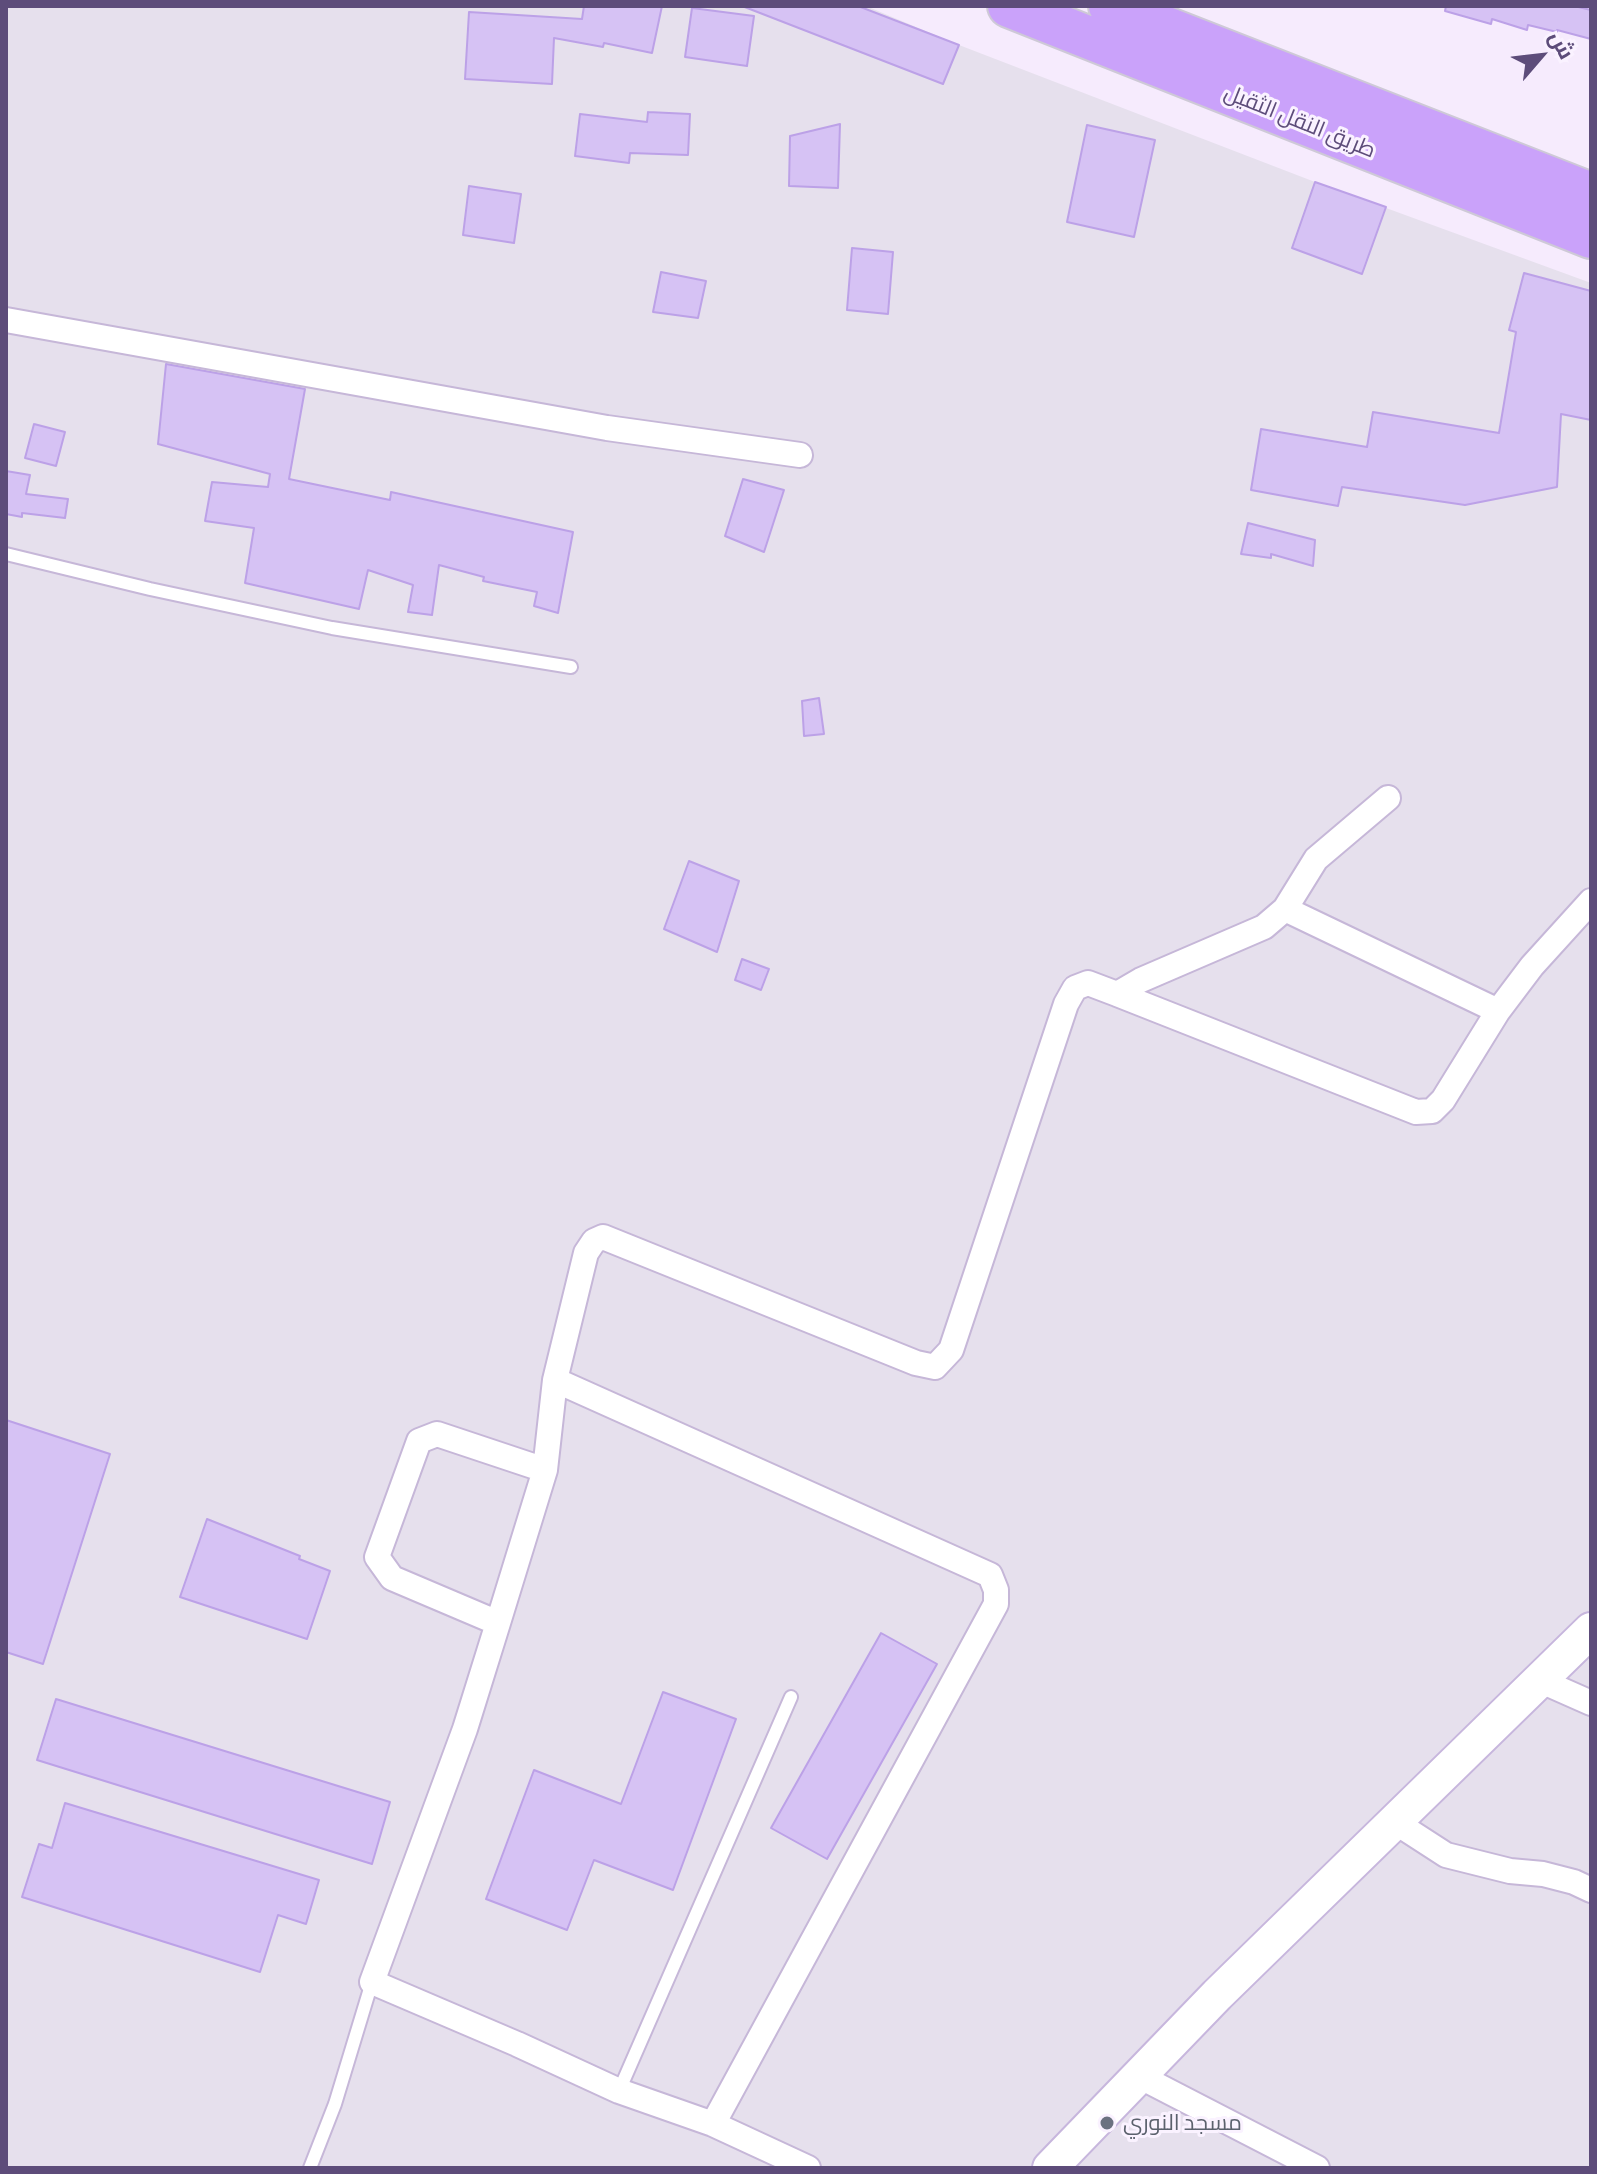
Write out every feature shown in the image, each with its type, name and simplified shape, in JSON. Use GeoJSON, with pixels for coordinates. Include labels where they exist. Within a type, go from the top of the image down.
{"type":"FeatureCollection","features":[{"type":"Feature","properties":{"kind":"highway","name":"طريق النقل الثقيل"},"geometry":{"type":"LineString","coordinates":[[1009,6],[1591,237]]}},
{"type":"Feature","properties":{"kind":"highway","name":"طريق النقل الثقيل"},"geometry":{"type":"LineString","coordinates":[[1110,6],[1591,194]]}},
{"type":"Feature","properties":{"kind":"main road"},"geometry":{"type":"LineString","coordinates":[[1055,2167],[1137,2075],[1591,1630]]}},
{"type":"Feature","properties":{"kind":"street"},"geometry":{"type":"LineString","coordinates":[[6,320],[607,428],[800,455]]}},
{"type":"Feature","properties":{"kind":"street"},"geometry":{"type":"LineString","coordinates":[[1117,994],[1141,980],[1264,927],[1285,909],[1316,859],[1388,798]]}},
{"type":"Feature","properties":{"kind":"street"},"geometry":{"type":"LineString","coordinates":[[808,2168],[713,2124],[619,2091],[372,1982],[465,1729],[545,1470],[555,1380],[586,1253],[594,1241],[603,1237],[916,1363],[935,1367],[951,1350],[1066,1004],[1075,988],[1088,983],[1416,1112],[1432,1111],[1443,1100],[1498,1011],[1532,966],[1591,901]]}},
{"type":"Feature","properties":{"kind":"street"},"geometry":{"type":"LineString","coordinates":[[1285,909],[1498,1011]]}},
{"type":"Feature","properties":{"kind":"street"},"geometry":{"type":"LineString","coordinates":[[555,1380],[990,1575],[996,1590],[996,1604],[713,2124]]}},
{"type":"Feature","properties":{"kind":"street"},"geometry":{"type":"LineString","coordinates":[[498,1623],[392,1578],[377,1557],[419,1441],[437,1434],[545,1470]]}},
{"type":"Feature","properties":{"kind":"street"},"geometry":{"type":"LineString","coordinates":[[1539,1680],[1591,1703]]}},
{"type":"Feature","properties":{"kind":"street"},"geometry":{"type":"LineString","coordinates":[[1395,1822],[1446,1855],[1510,1871],[1543,1874],[1591,1890]]}},
{"type":"Feature","properties":{"kind":"street"},"geometry":{"type":"LineString","coordinates":[[1137,2075],[1317,2168]]}},
{"type":"Feature","properties":{"kind":"lane"},"geometry":{"type":"LineString","coordinates":[[6,554],[332,628],[571,667]]}},
{"type":"Feature","properties":{"kind":"lane"},"geometry":{"type":"LineString","coordinates":[[619,2091],[791,1697]]}},
{"type":"Feature","properties":{"kind":"lane"},"geometry":{"type":"LineString","coordinates":[[310,2168],[335,2104],[372,1982]]}},
{"type":"Feature","properties":{"kind":"shaded area"},"geometry":{"type":"Polygon","coordinates":[[[6,6],[866,6],[1315,182],[1591,283],[1591,2168],[6,2168],[6,6]]]}},
{"type":"Feature","properties":{"kind":"building"},"geometry":{"type":"Polygon","coordinates":[[[584,6],[662,6],[652,53],[604,43],[603,47],[554,38],[552,84],[465,79],[469,12],[582,19],[584,6]]]}},
{"type":"Feature","properties":{"kind":"building"},"geometry":{"type":"Polygon","coordinates":[[[742,6],[858,6],[959,45],[943,84],[742,6]]]}},
{"type":"Feature","properties":{"kind":"building"},"geometry":{"type":"Polygon","coordinates":[[[1446,6],[1574,6],[1591,10],[1591,39],[1528,25],[1527,30],[1492,19],[1491,24],[1445,11],[1446,6]]]}},
{"type":"Feature","properties":{"kind":"building"},"geometry":{"type":"Polygon","coordinates":[[[692,8],[754,16],[747,66],[685,57],[692,8]]]}},
{"type":"Feature","properties":{"kind":"building"},"geometry":{"type":"Polygon","coordinates":[[[648,112],[690,114],[688,155],[630,153],[629,163],[575,156],[580,114],[647,122],[648,112]]]}},
{"type":"Feature","properties":{"kind":"building"},"geometry":{"type":"Polygon","coordinates":[[[840,124],[838,188],[789,186],[790,136],[840,124]]]}},
{"type":"Feature","properties":{"kind":"building"},"geometry":{"type":"Polygon","coordinates":[[[1087,125],[1155,140],[1134,237],[1067,222],[1087,125]]]}},
{"type":"Feature","properties":{"kind":"building"},"geometry":{"type":"Polygon","coordinates":[[[1315,182],[1386,207],[1362,274],[1292,248],[1315,182]]]}},
{"type":"Feature","properties":{"kind":"building"},"geometry":{"type":"Polygon","coordinates":[[[469,186],[521,194],[514,243],[463,235],[469,186]]]}},
{"type":"Feature","properties":{"kind":"building"},"geometry":{"type":"Polygon","coordinates":[[[852,248],[893,252],[888,314],[847,310],[852,248]]]}},
{"type":"Feature","properties":{"kind":"building"},"geometry":{"type":"Polygon","coordinates":[[[661,272],[706,281],[698,318],[653,312],[661,272]]]}},
{"type":"Feature","properties":{"kind":"building"},"geometry":{"type":"Polygon","coordinates":[[[1524,273],[1591,291],[1591,420],[1561,414],[1557,487],[1465,505],[1342,487],[1338,506],[1251,490],[1261,429],[1367,447],[1373,412],[1499,433],[1516,332],[1509,330],[1524,273]]]}},
{"type":"Feature","properties":{"kind":"building"},"geometry":{"type":"Polygon","coordinates":[[[166,364],[305,389],[289,479],[390,500],[391,492],[573,532],[558,613],[534,606],[537,592],[483,581],[484,577],[439,565],[432,615],[408,612],[413,585],[368,570],[359,609],[245,583],[254,528],[205,521],[212,482],[268,487],[270,474],[158,444],[166,364]]]}},
{"type":"Feature","properties":{"kind":"building"},"geometry":{"type":"Polygon","coordinates":[[[34,424],[65,432],[56,466],[25,458],[34,424]]]}},
{"type":"Feature","properties":{"kind":"building"},"geometry":{"type":"Polygon","coordinates":[[[6,471],[30,475],[26,494],[68,499],[65,518],[6,514],[6,471]]]}},
{"type":"Feature","properties":{"kind":"building"},"geometry":{"type":"Polygon","coordinates":[[[743,479],[784,490],[764,552],[725,536],[743,479]]]}},
{"type":"Feature","properties":{"kind":"building"},"geometry":{"type":"Polygon","coordinates":[[[1248,523],[1315,540],[1313,566],[1271,554],[1271,558],[1241,554],[1248,523]]]}},
{"type":"Feature","properties":{"kind":"building"},"geometry":{"type":"Polygon","coordinates":[[[819,698],[824,734],[804,736],[802,701],[819,698]]]}},
{"type":"Feature","properties":{"kind":"building"},"geometry":{"type":"Polygon","coordinates":[[[689,861],[739,881],[717,952],[664,929],[689,861]]]}},
{"type":"Feature","properties":{"kind":"building"},"geometry":{"type":"Polygon","coordinates":[[[742,959],[769,969],[761,990],[735,980],[742,959]]]}},
{"type":"Feature","properties":{"kind":"building"},"geometry":{"type":"Polygon","coordinates":[[[6,1420],[110,1454],[43,1664],[6,1652],[6,1420]]]}},
{"type":"Feature","properties":{"kind":"building"},"geometry":{"type":"Polygon","coordinates":[[[207,1519],[330,1571],[307,1639],[180,1597],[207,1519]]]}},
{"type":"Feature","properties":{"kind":"building"},"geometry":{"type":"Polygon","coordinates":[[[881,1633],[937,1664],[827,1859],[771,1828],[881,1633]]]}},
{"type":"Feature","properties":{"kind":"building"},"geometry":{"type":"Polygon","coordinates":[[[663,1692],[736,1719],[673,1890],[594,1860],[567,1930],[486,1899],[534,1770],[621,1804],[663,1692]]]}},
{"type":"Feature","properties":{"kind":"building"},"geometry":{"type":"Polygon","coordinates":[[[56,1699],[390,1802],[372,1864],[37,1760],[56,1699]]]}},
{"type":"Feature","properties":{"kind":"building"},"geometry":{"type":"Polygon","coordinates":[[[65,1803],[319,1880],[306,1924],[278,1915],[260,1972],[22,1897],[39,1844],[52,1848],[65,1803]]]}},
{"type":"Feature","properties":{"kind":"place","name":"مسجد النوري"},"geometry":{"type":"Point","coordinates":[1107,2123]}}]}
